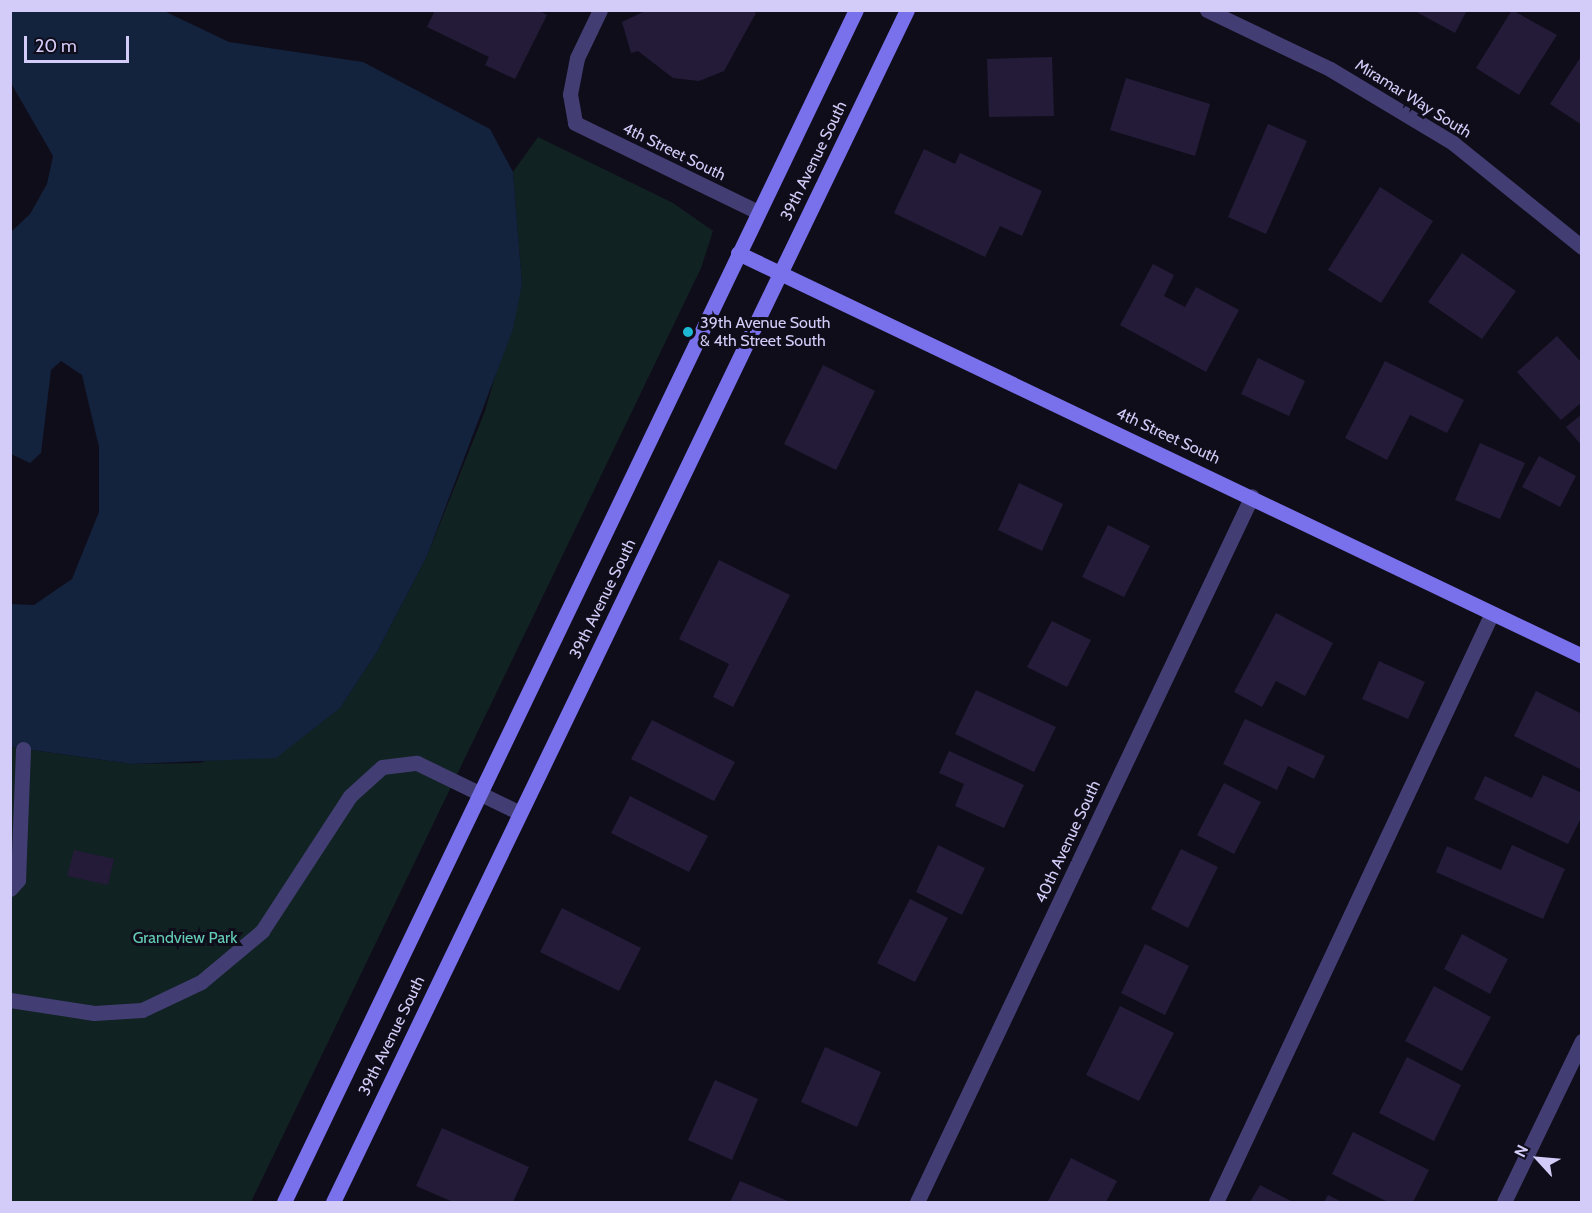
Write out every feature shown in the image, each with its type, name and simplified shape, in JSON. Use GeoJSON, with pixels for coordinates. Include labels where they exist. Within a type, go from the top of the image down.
{"type":"FeatureCollection","features":[{"type":"Feature","properties":{"kind":"street","name":"4th Street South"},"geometry":{"type":"LineString","coordinates":[[600,10],[577,58],[570,94],[575,123],[758,212]]}},
{"type":"Feature","properties":{"kind":"street","name":"39th Avenue South"},"geometry":{"type":"LineString","coordinates":[[284,1203],[856,10]]}},
{"type":"Feature","properties":{"kind":"street","name":"39th Avenue South"},"geometry":{"type":"LineString","coordinates":[[333,1203],[907,10]]}},
{"type":"Feature","properties":{"kind":"street","name":"Miramar Way South"},"geometry":{"type":"LineString","coordinates":[[1206,10],[1330,69],[1453,143],[1581,247]]}},
{"type":"Feature","properties":{"kind":"street","name":"4th Street South"},"geometry":{"type":"LineString","coordinates":[[738,253],[1252,496],[1581,656]]}},
{"type":"Feature","properties":{"kind":"street","name":"40th Avenue South"},"geometry":{"type":"LineString","coordinates":[[917,1203],[1252,496]]}},
{"type":"Feature","properties":{"kind":"street"},"geometry":{"type":"LineString","coordinates":[[1216,1203],[1492,613]]}},
{"type":"Feature","properties":{"kind":"street"},"geometry":{"type":"LineString","coordinates":[[10,889],[18,880],[23,749]]}},
{"type":"Feature","properties":{"kind":"street"},"geometry":{"type":"LineString","coordinates":[[10,1000],[94,1013],[142,1010],[201,982],[262,931],[350,796],[382,767],[417,763],[520,813]]}},
{"type":"Feature","properties":{"kind":"street"},"geometry":{"type":"LineString","coordinates":[[1504,1203],[1581,1041]]}},
{"type":"Feature","properties":{"kind":"green space","name":"Grandview Park"},"geometry":{"type":"Polygon","coordinates":[[[538,137],[673,203],[713,231],[701,268],[251,1202],[11,1202],[10,747],[132,764],[200,763],[340,708],[377,652],[427,556],[485,411],[522,284],[513,172],[538,137]]]}},
{"type":"Feature","properties":{"kind":"water"},"geometry":{"type":"Polygon","coordinates":[[[11,11],[164,11],[229,42],[363,62],[490,129],[513,172],[522,284],[513,329],[427,556],[377,652],[340,708],[276,758],[132,764],[11,747],[11,604],[34,605],[72,579],[99,512],[99,447],[82,375],[61,361],[51,370],[41,453],[30,463],[11,454],[11,232],[30,214],[47,184],[53,156],[11,83],[11,11]]]}},
{"type":"Feature","properties":{"kind":"building"},"geometry":{"type":"Polygon","coordinates":[[[435,10],[538,10],[547,15],[515,79],[485,65],[489,57],[427,27],[435,10]]]}},
{"type":"Feature","properties":{"kind":"building"},"geometry":{"type":"Polygon","coordinates":[[[647,10],[750,10],[756,13],[724,71],[699,81],[673,78],[638,51],[631,53],[622,22],[647,10]]]}},
{"type":"Feature","properties":{"kind":"building"},"geometry":{"type":"Polygon","coordinates":[[[1413,10],[1467,10],[1455,33],[1413,10]]]}},
{"type":"Feature","properties":{"kind":"building"},"geometry":{"type":"Polygon","coordinates":[[[1512,10],[1557,35],[1519,95],[1476,68],[1512,10]]]}},
{"type":"Feature","properties":{"kind":"building"},"geometry":{"type":"Polygon","coordinates":[[[1582,55],[1582,125],[1550,104],[1582,55]]]}},
{"type":"Feature","properties":{"kind":"building"},"geometry":{"type":"Polygon","coordinates":[[[1052,57],[1054,116],[989,117],[987,59],[1052,57]]]}},
{"type":"Feature","properties":{"kind":"building"},"geometry":{"type":"Polygon","coordinates":[[[1126,78],[1210,104],[1195,156],[1110,130],[1126,78]]]}},
{"type":"Feature","properties":{"kind":"building"},"geometry":{"type":"Polygon","coordinates":[[[1268,124],[1307,141],[1266,234],[1228,217],[1268,124]]]}},
{"type":"Feature","properties":{"kind":"building"},"geometry":{"type":"Polygon","coordinates":[[[924,149],[955,164],[960,153],[1042,191],[1022,236],[1000,226],[985,257],[894,213],[924,149]]]}},
{"type":"Feature","properties":{"kind":"building"},"geometry":{"type":"Polygon","coordinates":[[[1380,187],[1433,221],[1381,303],[1328,270],[1380,187]]]}},
{"type":"Feature","properties":{"kind":"building"},"geometry":{"type":"Polygon","coordinates":[[[1462,253],[1516,291],[1482,339],[1428,302],[1462,253]]]}},
{"type":"Feature","properties":{"kind":"building"},"geometry":{"type":"Polygon","coordinates":[[[1153,264],[1174,275],[1164,296],[1185,307],[1196,287],[1239,310],[1206,372],[1120,325],[1153,264]]]}},
{"type":"Feature","properties":{"kind":"building"},"geometry":{"type":"Polygon","coordinates":[[[1557,336],[1582,363],[1582,402],[1561,420],[1517,372],[1557,336]]]}},
{"type":"Feature","properties":{"kind":"building"},"geometry":{"type":"Polygon","coordinates":[[[1258,358],[1305,381],[1289,416],[1241,394],[1258,358]]]}},
{"type":"Feature","properties":{"kind":"building"},"geometry":{"type":"Polygon","coordinates":[[[1385,361],[1464,400],[1447,433],[1410,415],[1387,460],[1345,438],[1385,361]]]}},
{"type":"Feature","properties":{"kind":"building"},"geometry":{"type":"Polygon","coordinates":[[[823,365],[875,391],[836,470],[784,444],[823,365]]]}},
{"type":"Feature","properties":{"kind":"building"},"geometry":{"type":"Polygon","coordinates":[[[1582,414],[1582,446],[1566,427],[1582,414]]]}},
{"type":"Feature","properties":{"kind":"building"},"geometry":{"type":"Polygon","coordinates":[[[1480,443],[1525,463],[1500,519],[1455,500],[1480,443]]]}},
{"type":"Feature","properties":{"kind":"building"},"geometry":{"type":"Polygon","coordinates":[[[1539,456],[1576,476],[1560,507],[1522,487],[1539,456]]]}},
{"type":"Feature","properties":{"kind":"building"},"geometry":{"type":"Polygon","coordinates":[[[1019,483],[1063,504],[1042,551],[998,530],[1019,483]]]}},
{"type":"Feature","properties":{"kind":"building"},"geometry":{"type":"Polygon","coordinates":[[[1108,525],[1150,546],[1124,597],[1082,577],[1108,525]]]}},
{"type":"Feature","properties":{"kind":"building"},"geometry":{"type":"Polygon","coordinates":[[[719,560],[790,595],[733,707],[713,697],[729,664],[679,639],[719,560]]]}},
{"type":"Feature","properties":{"kind":"building"},"geometry":{"type":"Polygon","coordinates":[[[1276,613],[1333,643],[1305,696],[1276,681],[1262,707],[1234,692],[1276,613]]]}},
{"type":"Feature","properties":{"kind":"building"},"geometry":{"type":"Polygon","coordinates":[[[1052,621],[1091,640],[1067,687],[1027,667],[1052,621]]]}},
{"type":"Feature","properties":{"kind":"building"},"geometry":{"type":"Polygon","coordinates":[[[1379,661],[1425,682],[1408,719],[1362,699],[1379,661]]]}},
{"type":"Feature","properties":{"kind":"building"},"geometry":{"type":"Polygon","coordinates":[[[976,690],[1056,727],[1034,772],[955,734],[976,690]]]}},
{"type":"Feature","properties":{"kind":"building"},"geometry":{"type":"Polygon","coordinates":[[[1536,691],[1582,714],[1582,770],[1514,736],[1536,691]]]}},
{"type":"Feature","properties":{"kind":"building"},"geometry":{"type":"Polygon","coordinates":[[[1245,719],[1325,756],[1314,779],[1288,766],[1277,790],[1223,764],[1245,719]]]}},
{"type":"Feature","properties":{"kind":"building"},"geometry":{"type":"Polygon","coordinates":[[[652,720],[735,762],[714,801],[631,759],[652,720]]]}},
{"type":"Feature","properties":{"kind":"building"},"geometry":{"type":"Polygon","coordinates":[[[949,751],[1024,785],[1004,828],[955,806],[964,784],[939,773],[949,751]]]}},
{"type":"Feature","properties":{"kind":"building"},"geometry":{"type":"Polygon","coordinates":[[[1543,775],[1582,793],[1582,816],[1568,844],[1474,799],[1485,776],[1532,798],[1543,775]]]}},
{"type":"Feature","properties":{"kind":"building"},"geometry":{"type":"Polygon","coordinates":[[[1224,783],[1261,802],[1234,854],[1197,835],[1224,783]]]}},
{"type":"Feature","properties":{"kind":"building"},"geometry":{"type":"Polygon","coordinates":[[[630,796],[708,836],[689,872],[611,833],[630,796]]]}},
{"type":"Feature","properties":{"kind":"building"},"geometry":{"type":"Polygon","coordinates":[[[938,845],[985,868],[962,915],[916,892],[938,845]]]}},
{"type":"Feature","properties":{"kind":"building"},"geometry":{"type":"Polygon","coordinates":[[[1512,845],[1565,869],[1543,919],[1436,872],[1447,846],[1501,870],[1512,845]]]}},
{"type":"Feature","properties":{"kind":"building"},"geometry":{"type":"Polygon","coordinates":[[[1181,849],[1218,867],[1188,928],[1151,909],[1181,849]]]}},
{"type":"Feature","properties":{"kind":"building"},"geometry":{"type":"Polygon","coordinates":[[[74,850],[114,859],[108,885],[67,876],[74,850]]]}},
{"type":"Feature","properties":{"kind":"building"},"geometry":{"type":"Polygon","coordinates":[[[910,899],[948,918],[915,982],[877,963],[910,899]]]}},
{"type":"Feature","properties":{"kind":"building"},"geometry":{"type":"Polygon","coordinates":[[[562,908],[641,948],[619,991],[540,952],[562,908]]]}},
{"type":"Feature","properties":{"kind":"building"},"geometry":{"type":"Polygon","coordinates":[[[1462,934],[1508,959],[1490,994],[1444,969],[1462,934]]]}},
{"type":"Feature","properties":{"kind":"building"},"geometry":{"type":"Polygon","coordinates":[[[1145,944],[1189,966],[1165,1015],[1121,993],[1145,944]]]}},
{"type":"Feature","properties":{"kind":"building"},"geometry":{"type":"Polygon","coordinates":[[[1434,986],[1491,1017],[1462,1071],[1405,1041],[1434,986]]]}},
{"type":"Feature","properties":{"kind":"building"},"geometry":{"type":"Polygon","coordinates":[[[1120,1006],[1174,1033],[1139,1101],[1086,1075],[1120,1006]]]}},
{"type":"Feature","properties":{"kind":"building"},"geometry":{"type":"Polygon","coordinates":[[[825,1047],[881,1072],[857,1127],[801,1102],[825,1047]]]}},
{"type":"Feature","properties":{"kind":"building"},"geometry":{"type":"Polygon","coordinates":[[[1407,1057],[1461,1085],[1434,1141],[1379,1113],[1407,1057]]]}},
{"type":"Feature","properties":{"kind":"building"},"geometry":{"type":"Polygon","coordinates":[[[715,1080],[758,1099],[732,1160],[688,1140],[715,1080]]]}},
{"type":"Feature","properties":{"kind":"building"},"geometry":{"type":"Polygon","coordinates":[[[442,1128],[529,1167],[513,1202],[453,1202],[416,1186],[442,1128]]]}},
{"type":"Feature","properties":{"kind":"building"},"geometry":{"type":"Polygon","coordinates":[[[1353,1132],[1429,1170],[1413,1202],[1388,1202],[1332,1174],[1353,1132]]]}},
{"type":"Feature","properties":{"kind":"building"},"geometry":{"type":"Polygon","coordinates":[[[1071,1158],[1117,1181],[1106,1202],[1048,1201],[1071,1158]]]}},
{"type":"Feature","properties":{"kind":"building"},"geometry":{"type":"Polygon","coordinates":[[[740,1181],[790,1202],[730,1202],[740,1181]]]}},
{"type":"Feature","properties":{"kind":"building"},"geometry":{"type":"Polygon","coordinates":[[[1260,1185],[1293,1202],[1250,1202],[1260,1185]]]}},
{"type":"Feature","properties":{"kind":"building"},"geometry":{"type":"Polygon","coordinates":[[[1328,1195],[1342,1202],[1324,1202],[1328,1195]]]}},
{"type":"Feature","properties":{"kind":"place","name":"39th Avenue South & 4th Street South"},"geometry":{"type":"Point","coordinates":[688,332]}}]}
